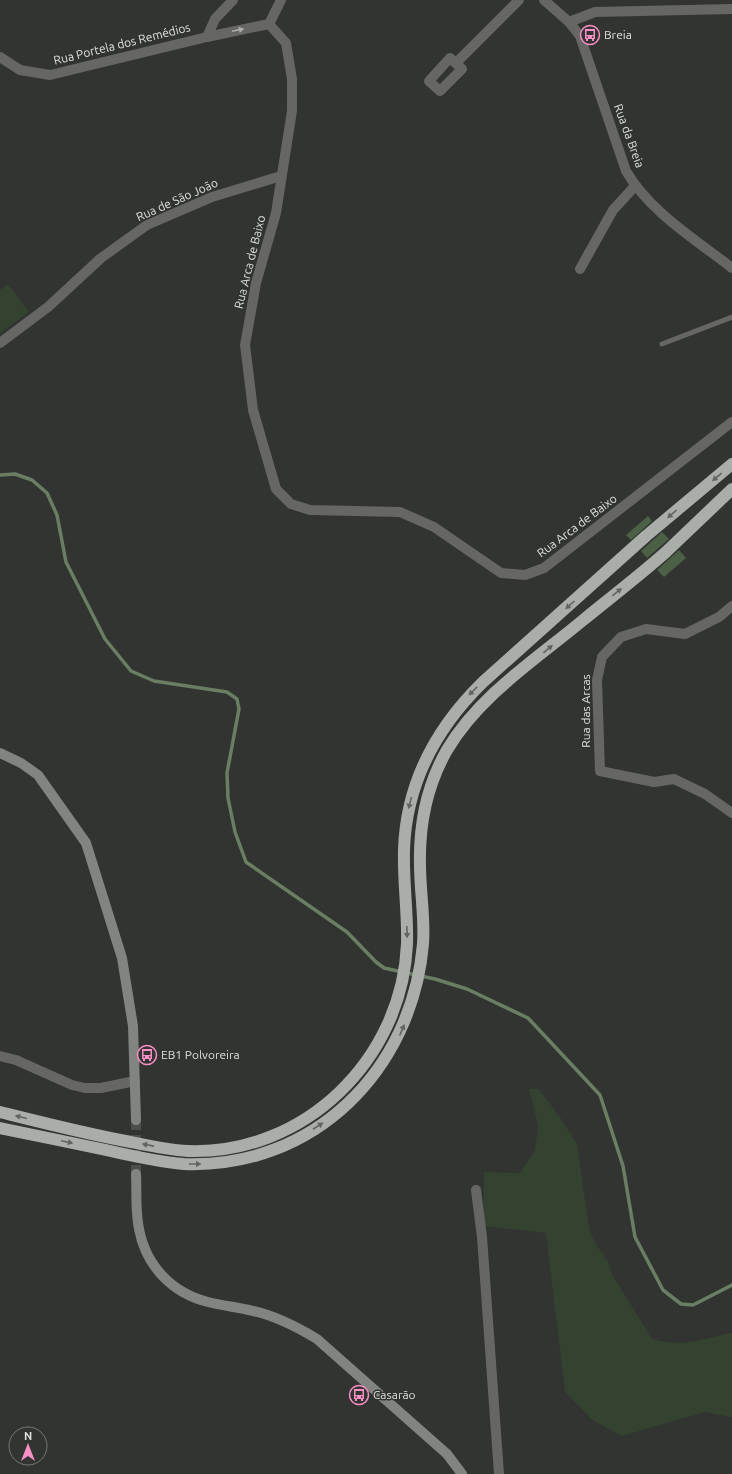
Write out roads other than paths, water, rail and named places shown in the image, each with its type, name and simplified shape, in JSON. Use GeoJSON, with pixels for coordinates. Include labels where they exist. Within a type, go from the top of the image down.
{"type":"FeatureCollection","features":[{"type":"Feature","properties":{"kind":"highway"},"geometry":{"type":"LineString","coordinates":[[0,1112],[100,1136],[156,1147],[186,1151],[213,1151],[261,1141],[303,1121],[334,1099],[354,1079],[371,1055],[391,1014],[399,993],[407,945],[404,859],[405,826],[417,778],[437,737],[465,699],[483,682],[646,536],[732,464]]}},
{"type":"Feature","properties":{"kind":"highway"},"geometry":{"type":"LineString","coordinates":[[0,1127],[155,1161],[206,1164],[252,1156],[292,1140],[319,1126],[357,1096],[373,1077],[394,1045],[409,1012],[416,989],[423,942],[420,867],[422,818],[428,796],[447,751],[460,730],[492,695],[664,553],[732,489]]}},
{"type":"Feature","properties":{"kind":"main road"},"geometry":{"type":"LineString","coordinates":[[0,753],[21,762],[38,775],[86,843],[122,958],[133,1026],[136,1120]]}},
{"type":"Feature","properties":{"kind":"main road"},"geometry":{"type":"LineString","coordinates":[[136,1174],[139,1228],[143,1246],[151,1262],[162,1276],[176,1288],[193,1298],[274,1317],[295,1326],[317,1339],[447,1454],[462,1474]]}},
{"type":"Feature","properties":{"kind":"street","name":"Rua Portela dos Remédios"},"geometry":{"type":"LineString","coordinates":[[207,37],[215,19],[233,0]]}},
{"type":"Feature","properties":{"kind":"street"},"geometry":{"type":"LineString","coordinates":[[269,24],[281,0]]}},
{"type":"Feature","properties":{"kind":"street"},"geometry":{"type":"LineString","coordinates":[[456,64],[519,0]]}},
{"type":"Feature","properties":{"kind":"street","name":"Rua da Breia"},"geometry":{"type":"LineString","coordinates":[[544,0],[569,22],[580,36],[626,171],[635,186],[659,211],[732,268]]}},
{"type":"Feature","properties":{"kind":"street"},"geometry":{"type":"LineString","coordinates":[[569,22],[595,12],[732,9]]}},
{"type":"Feature","properties":{"kind":"street","name":"Rua Portela dos Remédios"},"geometry":{"type":"LineString","coordinates":[[0,57],[20,70],[50,75],[207,37],[269,24]]}},
{"type":"Feature","properties":{"kind":"street","name":"Rua Arca de Baixo"},"geometry":{"type":"LineString","coordinates":[[269,24],[286,43],[292,79],[292,111],[276,213],[256,283],[245,346],[253,410],[276,489],[291,504],[310,510],[400,512],[434,527],[501,573],[525,575],[544,568],[732,422]]}},
{"type":"Feature","properties":{"kind":"street","name":"Rua de São João"},"geometry":{"type":"LineString","coordinates":[[0,343],[48,307],[101,258],[147,225],[212,197],[281,176]]}},
{"type":"Feature","properties":{"kind":"street"},"geometry":{"type":"LineString","coordinates":[[580,269],[612,210],[635,186]]}},
{"type":"Feature","properties":{"kind":"street","name":"Rua das Arcas"},"geometry":{"type":"LineString","coordinates":[[732,606],[720,617],[685,634],[646,629],[621,637],[602,657],[597,680],[600,771],[654,782],[674,778],[705,794],[732,813]]}},
{"type":"Feature","properties":{"kind":"street"},"geometry":{"type":"LineString","coordinates":[[0,1056],[23,1063],[72,1085],[85,1088],[101,1088],[135,1081]]}},
{"type":"Feature","properties":{"kind":"street"},"geometry":{"type":"LineString","coordinates":[[476,1190],[482,1237],[499,1474]]}},
{"type":"Feature","properties":{"kind":"lane"},"geometry":{"type":"LineString","coordinates":[[662,344],[732,317]]}},
{"type":"Feature","properties":{"kind":"waterway"},"geometry":{"type":"LineString","coordinates":[[0,475],[15,474],[32,480],[47,493],[57,515],[66,562],[105,639],[131,671],[154,681],[227,692],[237,699],[239,709],[227,773],[228,798],[235,832],[246,862],[347,932],[376,962],[384,968],[435,979],[467,989],[528,1018],[600,1095],[623,1166],[635,1237],[663,1290],[681,1304],[693,1305],[732,1285]]}},
{"type":"Feature","properties":{"kind":"tunnel"},"geometry":{"type":"LineString","coordinates":[[136,1120],[136,1174]]}},
{"type":"Feature","properties":{"kind":"place","name":"Breia"},"geometry":{"type":"Point","coordinates":[590,35]}},
{"type":"Feature","properties":{"kind":"place","name":"EB1 Polvoreira"},"geometry":{"type":"Point","coordinates":[147,1055]}},
{"type":"Feature","properties":{"kind":"place","name":"Casarão"},"geometry":{"type":"Point","coordinates":[359,1395]}}]}
